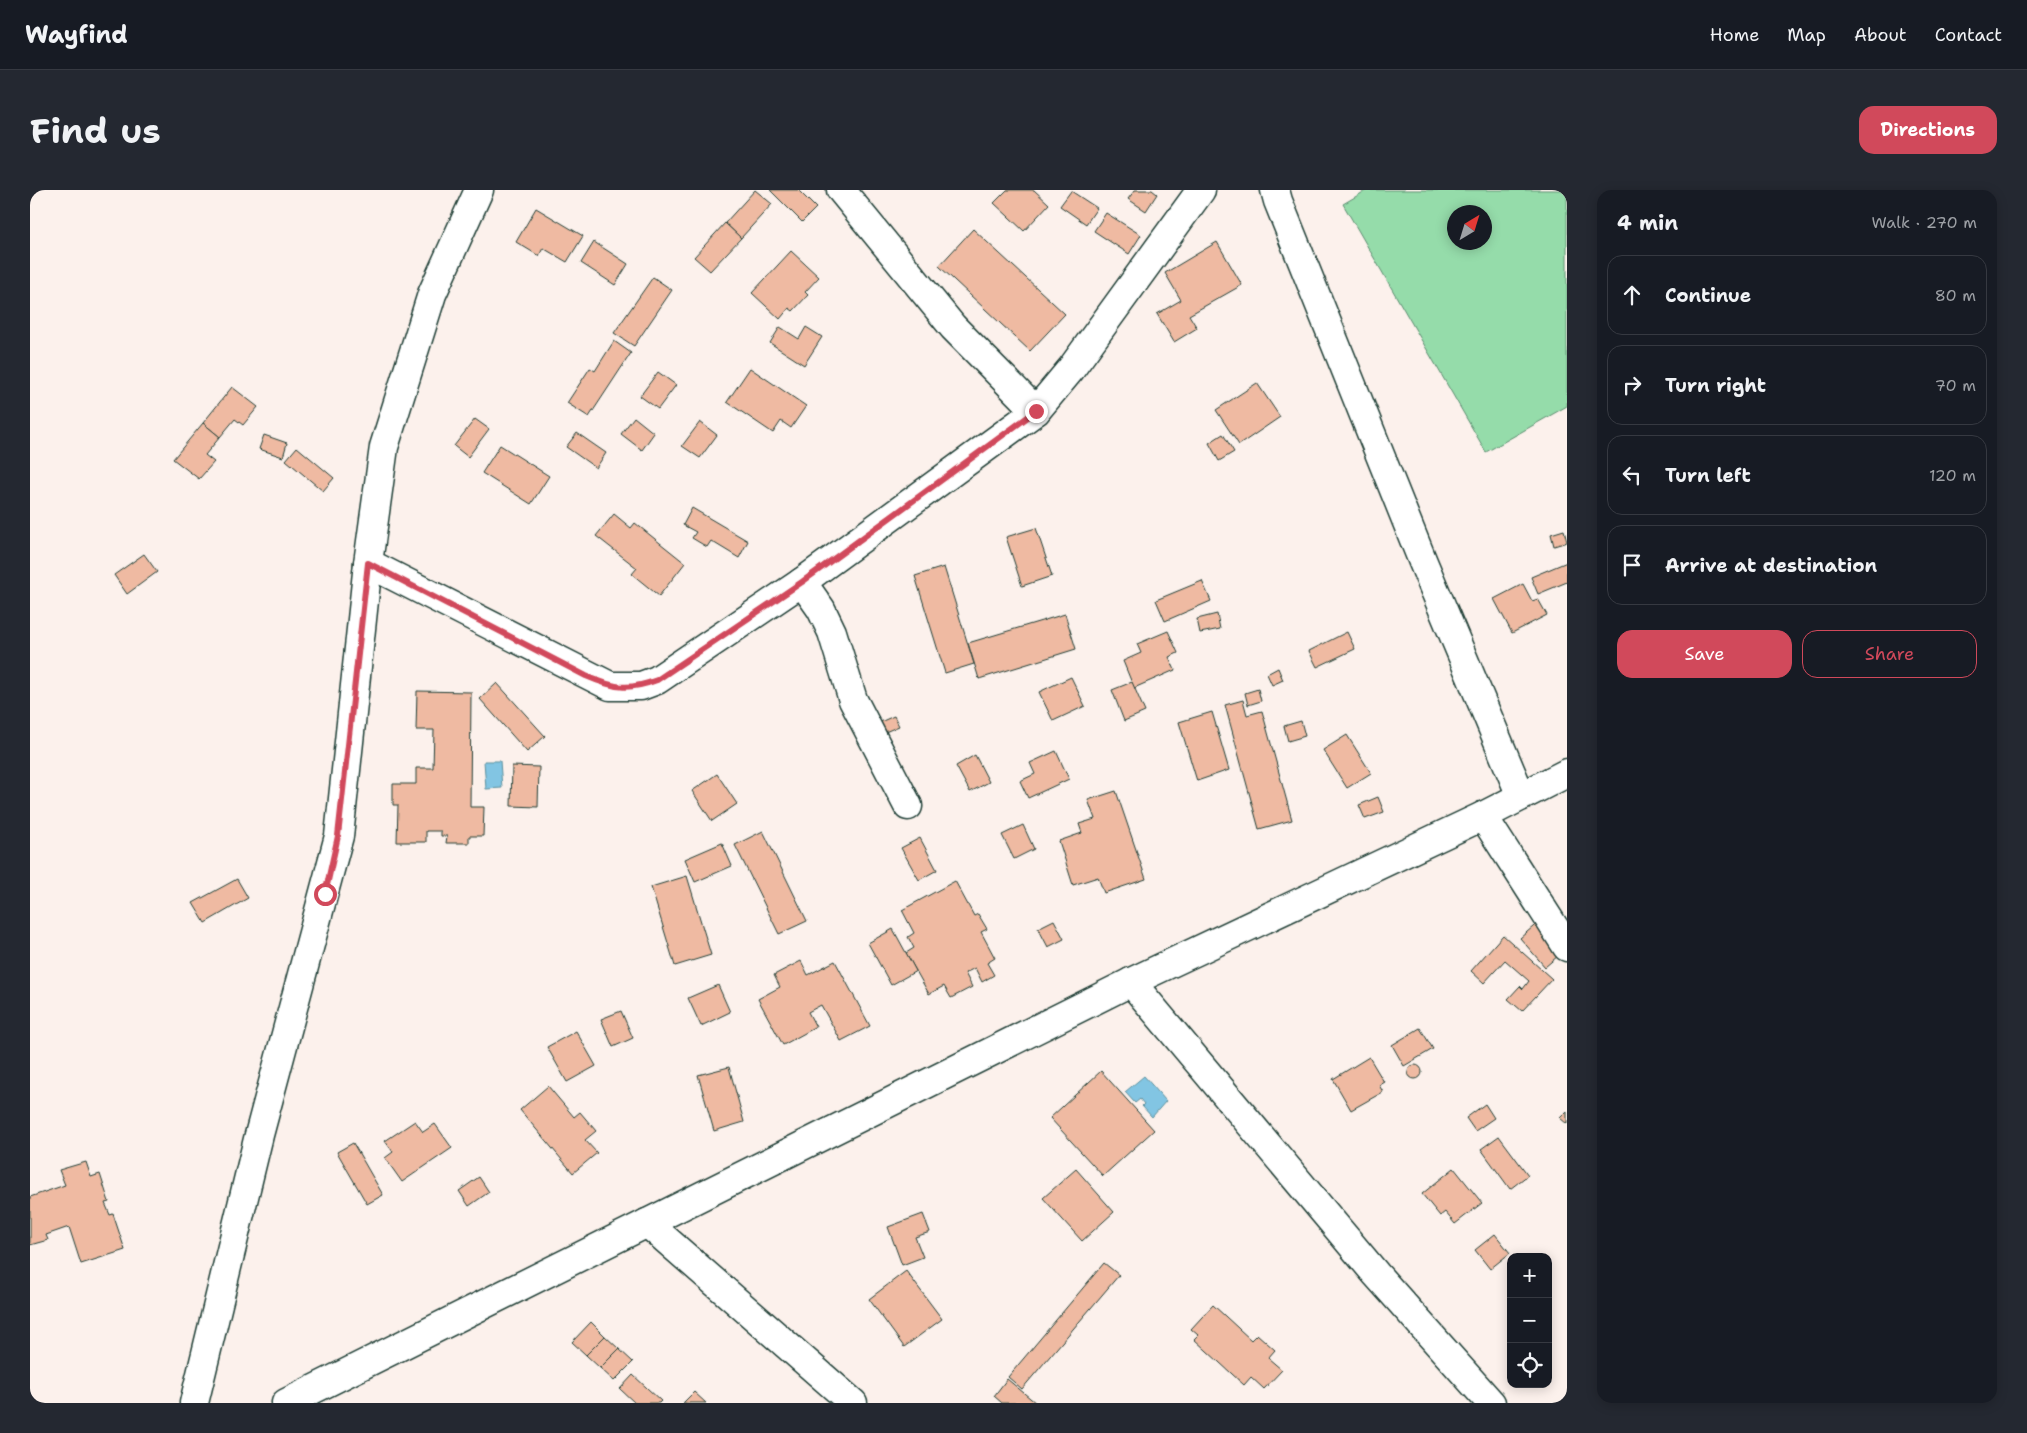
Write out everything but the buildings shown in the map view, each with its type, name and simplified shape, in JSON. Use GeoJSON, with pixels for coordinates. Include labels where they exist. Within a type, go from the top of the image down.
{"type":"FeatureCollection","features":[{"type":"Feature","properties":{"kind":"street"},"geometry":{"type":"LineString","coordinates":[[194,1403],[260,1134],[338,836],[368,563],[384,447],[432,294],[479,190]]}},
{"type":"Feature","properties":{"kind":"street"},"geometry":{"type":"LineString","coordinates":[[841,190],[953,327],[1036,411]]}},
{"type":"Feature","properties":{"kind":"street"},"geometry":{"type":"LineString","coordinates":[[368,563],[586,676],[610,686],[641,686],[657,680],[802,582],[1036,411],[1071,369],[1200,190]]}},
{"type":"Feature","properties":{"kind":"street"},"geometry":{"type":"LineString","coordinates":[[1275,190],[1423,562],[1521,796]]}},
{"type":"Feature","properties":{"kind":"street"},"geometry":{"type":"LineString","coordinates":[[802,582],[821,609],[832,632],[853,700],[908,806]]}},
{"type":"Feature","properties":{"kind":"street"},"geometry":{"type":"LineString","coordinates":[[299,1400],[647,1223],[1131,982],[1483,816],[1567,773]]}},
{"type":"Feature","properties":{"kind":"street"},"geometry":{"type":"LineString","coordinates":[[1483,816],[1567,946]]}},
{"type":"Feature","properties":{"kind":"street"},"geometry":{"type":"LineString","coordinates":[[1131,982],[1376,1274],[1491,1403]]}},
{"type":"Feature","properties":{"kind":"street"},"geometry":{"type":"LineString","coordinates":[[647,1223],[853,1403]]}},
{"type":"Feature","properties":{"kind":"green space"},"geometry":{"type":"Polygon","coordinates":[[[1367,190],[1567,190],[1567,406],[1486,452],[1343,204],[1367,190]]]}},
{"type":"Feature","properties":{"kind":"water"},"geometry":{"type":"Polygon","coordinates":[[[484,761],[500,761],[502,788],[486,789],[484,761]]]}},
{"type":"Feature","properties":{"kind":"water"},"geometry":{"type":"Polygon","coordinates":[[[1144,1076],[1166,1101],[1152,1117],[1142,1106],[1144,1104],[1140,1099],[1135,1103],[1125,1092],[1144,1076]]]}},
{"type":"Feature","properties":{"kind":"route"},"geometry":{"type":"LineString","coordinates":[[325,894],[338,836],[368,563],[586,676],[610,686],[641,686],[657,680],[802,582],[1036,411]]}}]}
